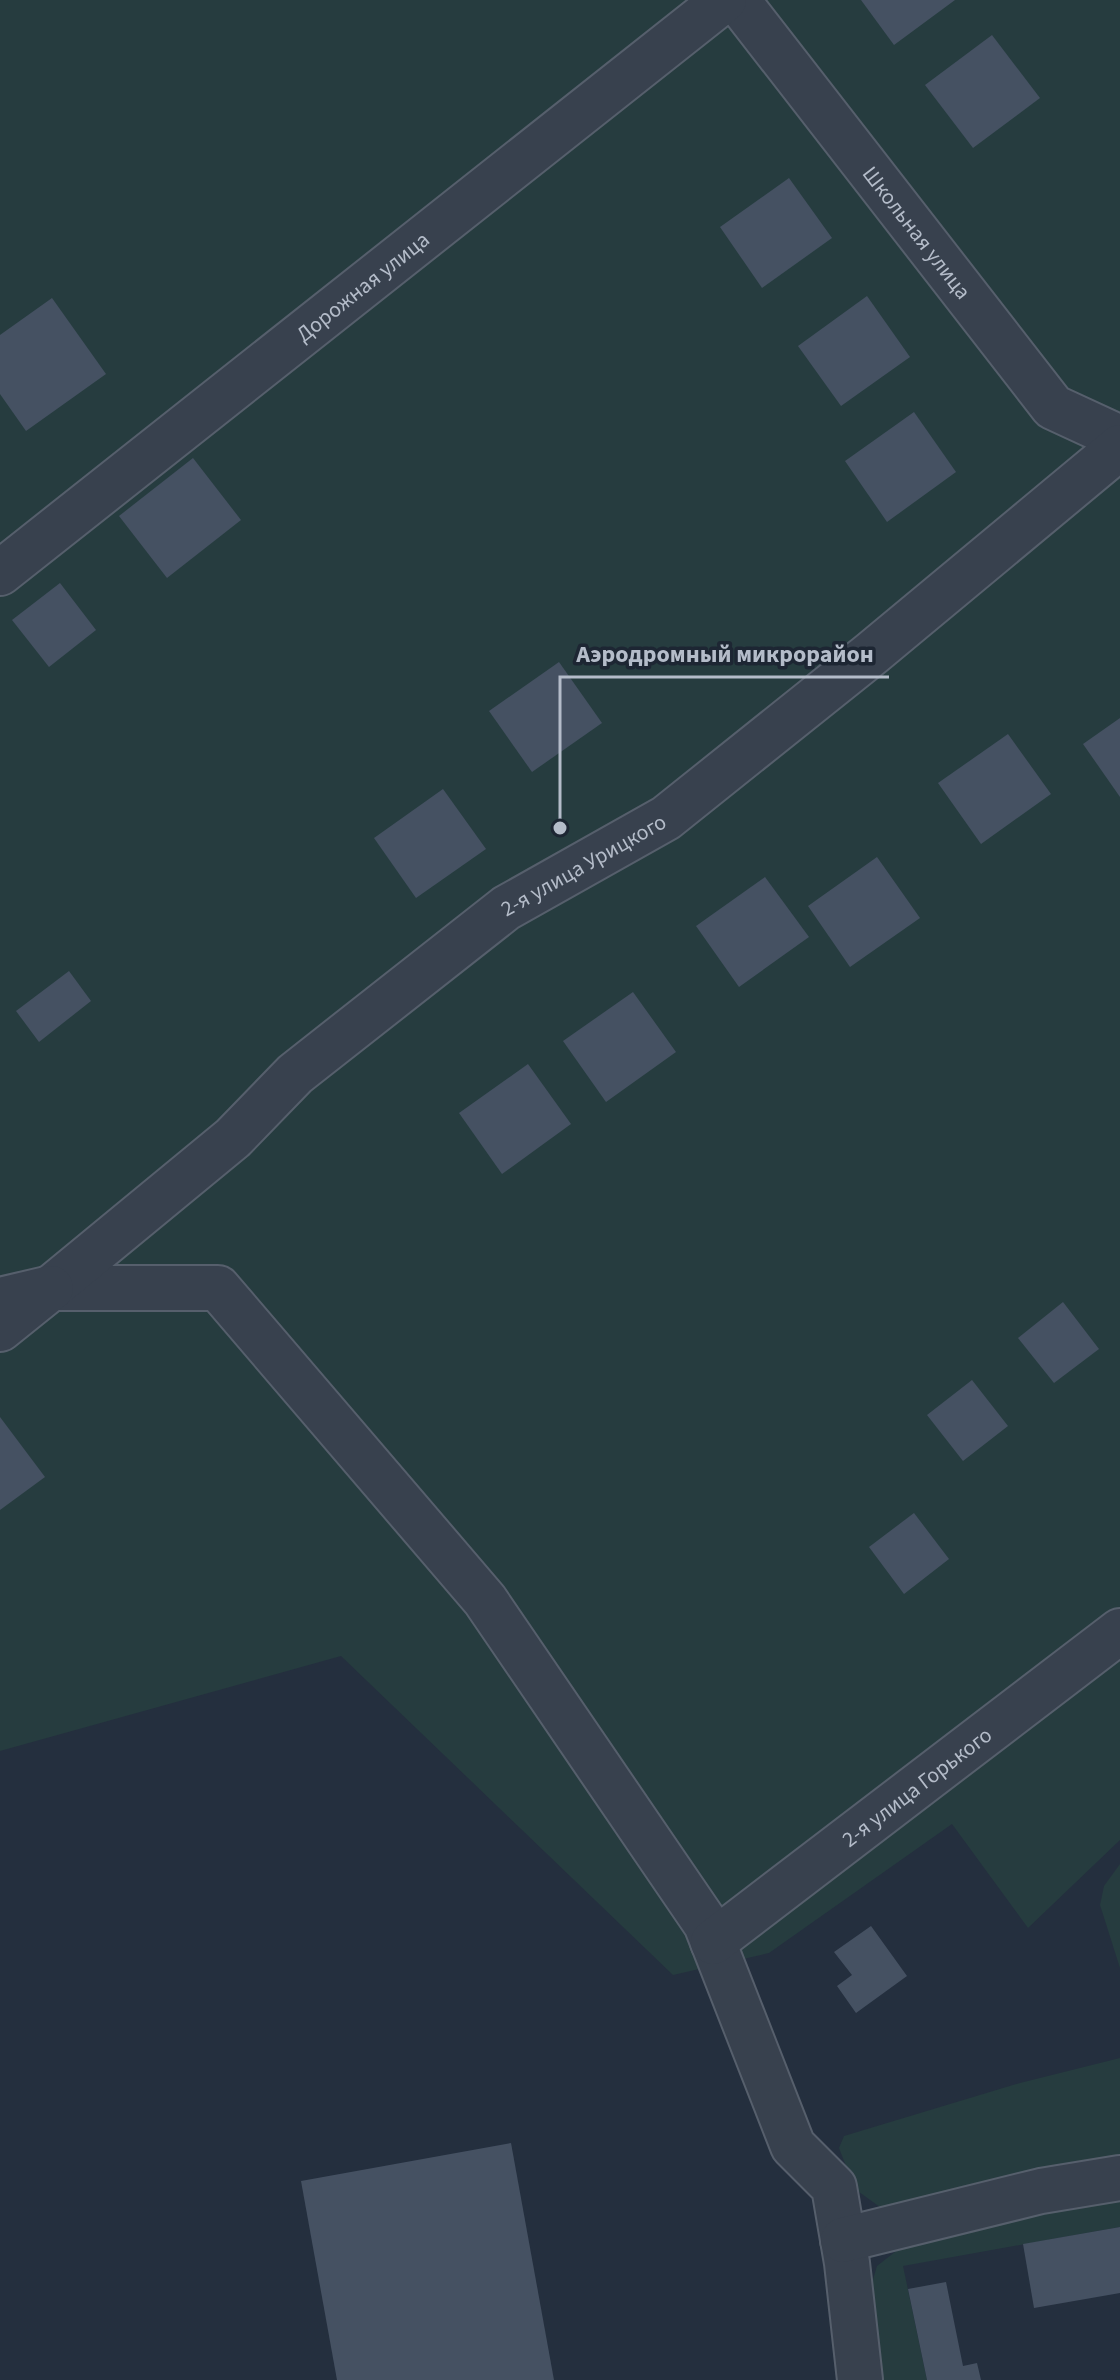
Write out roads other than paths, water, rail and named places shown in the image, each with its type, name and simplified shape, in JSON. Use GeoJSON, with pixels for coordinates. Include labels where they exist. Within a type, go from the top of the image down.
{"type":"FeatureCollection","features":[{"type":"Feature","properties":{"kind":"street","name":"Дорожная улица"},"geometry":{"type":"LineString","coordinates":[[0,573],[724,0]]}},
{"type":"Feature","properties":{"kind":"street","name":"Школьная улица"},"geometry":{"type":"LineString","coordinates":[[737,0],[1053,407],[1120,438]]}},
{"type":"Feature","properties":{"kind":"street","name":"2-я улица Урицкого"},"geometry":{"type":"LineString","coordinates":[[0,1329],[233,1138],[307,1065],[506,908],[666,818],[871,654],[1120,447]]}},
{"type":"Feature","properties":{"kind":"street"},"geometry":{"type":"LineString","coordinates":[[0,1300],[51,1288],[218,1288],[485,1600],[706,1924],[793,2146],[834,2187],[860,2380]]}},
{"type":"Feature","properties":{"kind":"street","name":"2-я улица Горького"},"geometry":{"type":"LineString","coordinates":[[713,1942],[1120,1631]]}},
{"type":"Feature","properties":{"kind":"street"},"geometry":{"type":"LineString","coordinates":[[843,2240],[1041,2191],[1120,2178]]}},
{"type":"Feature","properties":{"kind":"place","name":"Аэродромный микрорайон"},"geometry":{"type":"Point","coordinates":[560,828]}}]}
